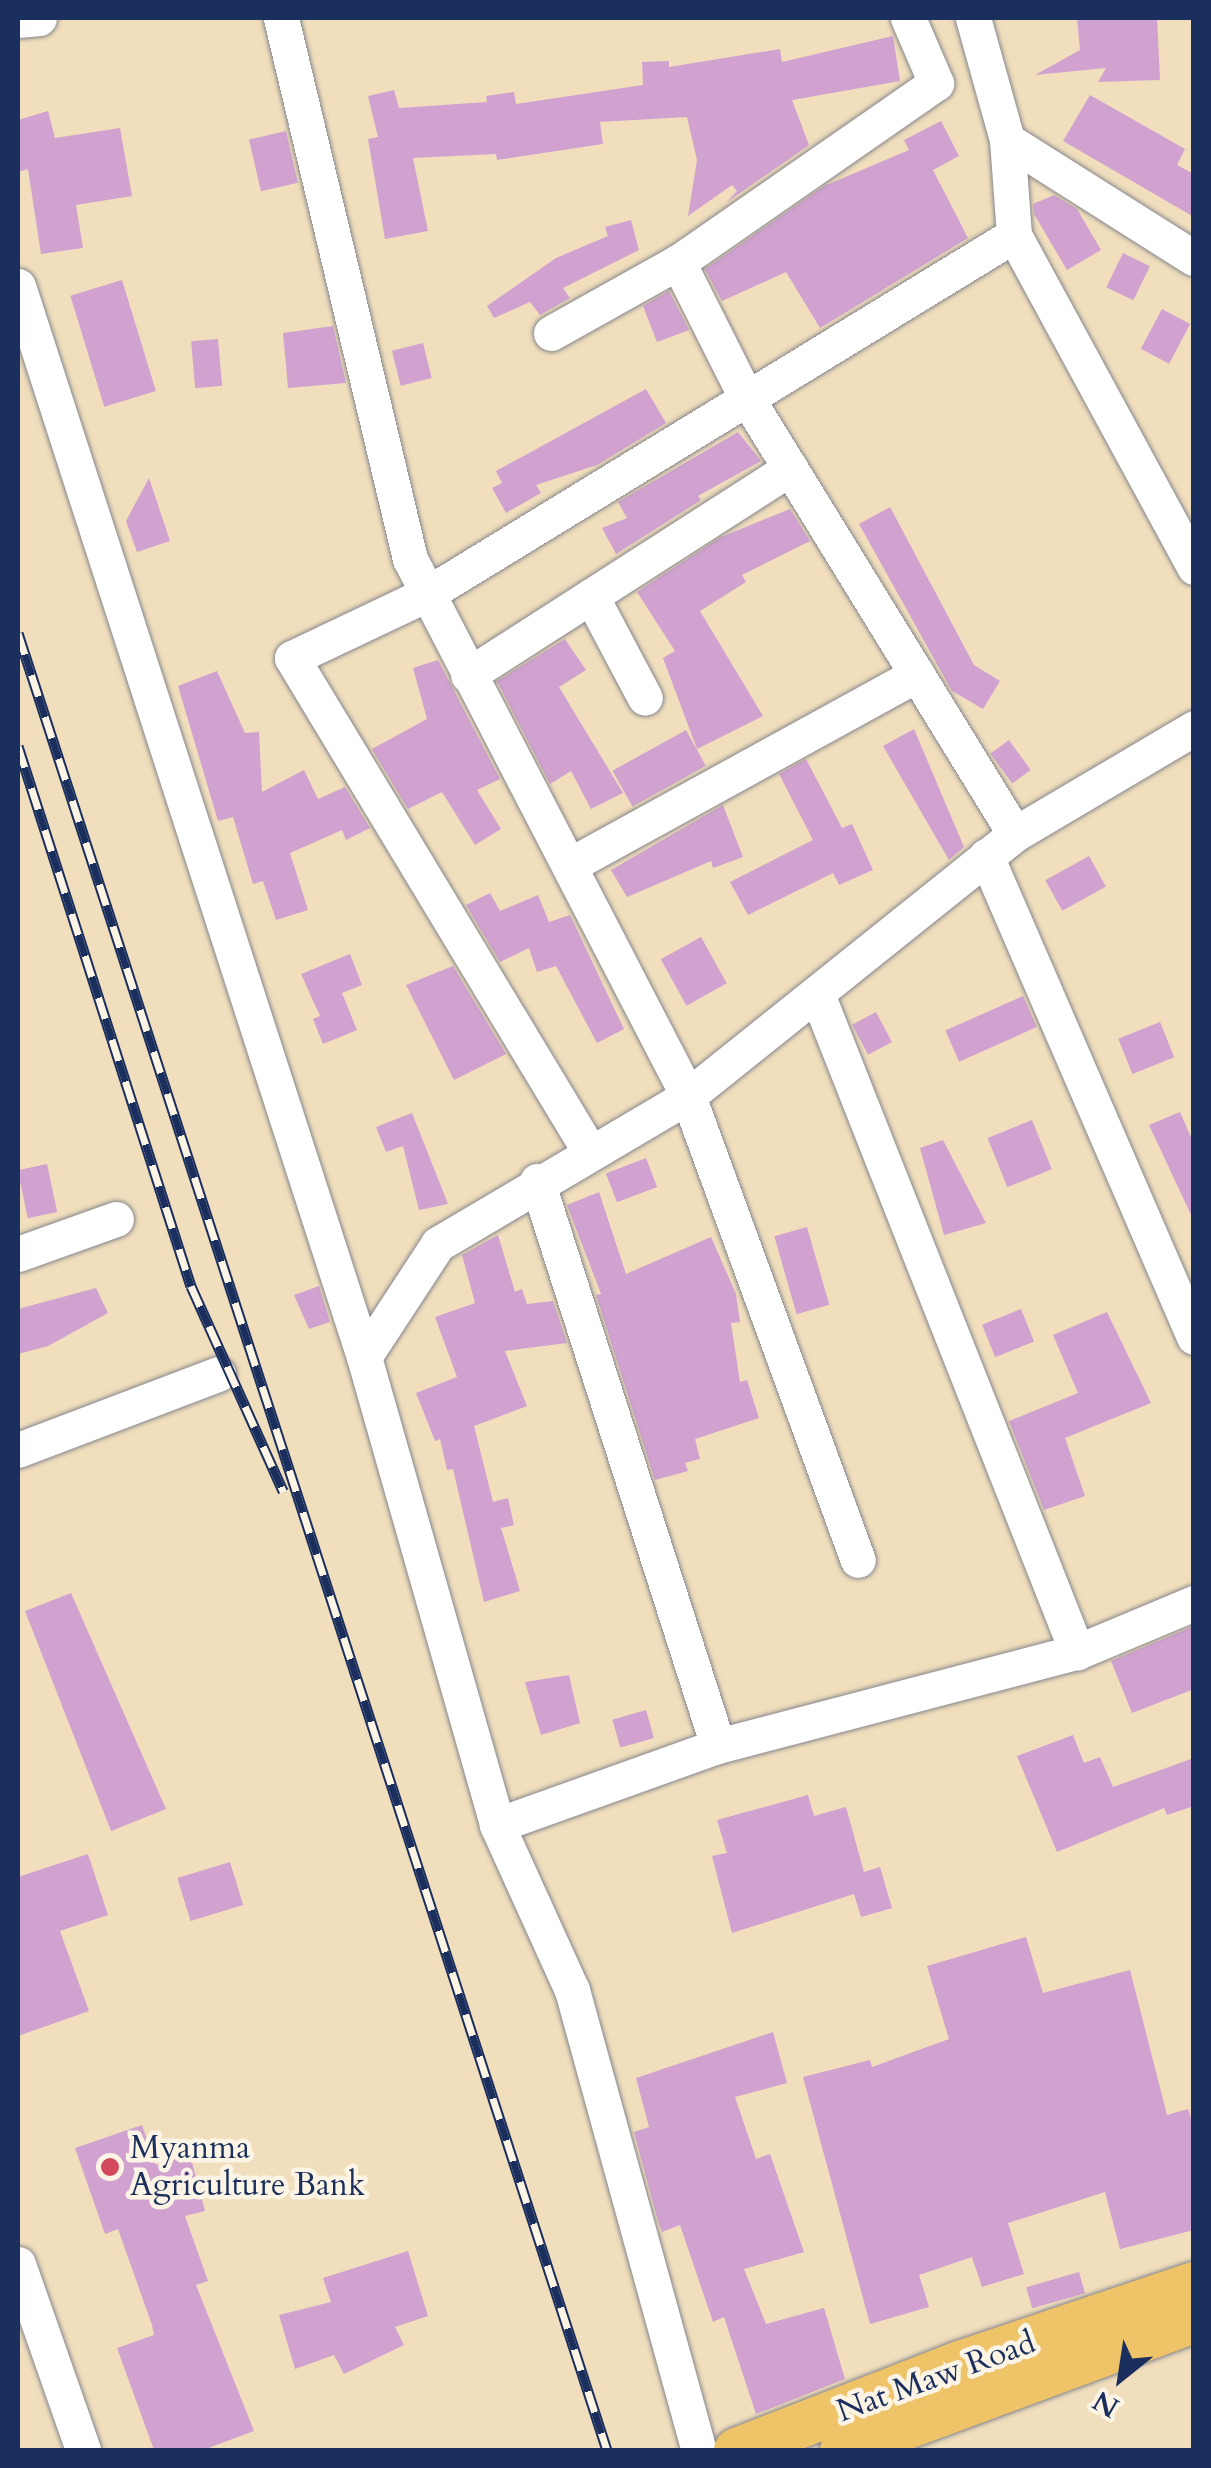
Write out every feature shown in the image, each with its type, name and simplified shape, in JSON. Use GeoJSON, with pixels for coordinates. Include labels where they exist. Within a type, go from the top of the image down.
{"type":"FeatureCollection","features":[{"type":"Feature","properties":{"kind":"main road","name":"Nat Maw Road"},"geometry":{"type":"LineString","coordinates":[[736,2450],[959,2363],[1194,2284]]}},
{"type":"Feature","properties":{"kind":"main road","name":"Nat Maw Road"},"geometry":{"type":"LineString","coordinates":[[842,2450],[1194,2320]]}},
{"type":"Feature","properties":{"kind":"street"},"geometry":{"type":"LineString","coordinates":[[18,20],[39,18]]}},
{"type":"Feature","properties":{"kind":"street"},"geometry":{"type":"LineString","coordinates":[[281,18],[410,559],[688,1096],[858,1560]]}},
{"type":"Feature","properties":{"kind":"street"},"geometry":{"type":"LineString","coordinates":[[551,333],[678,262],[936,83],[908,18]]}},
{"type":"Feature","properties":{"kind":"street"},"geometry":{"type":"LineString","coordinates":[[972,18],[1008,140],[1014,235],[1194,567]]}},
{"type":"Feature","properties":{"kind":"street"},"geometry":{"type":"LineString","coordinates":[[1008,140],[1194,258]]}},
{"type":"Feature","properties":{"kind":"street"},"geometry":{"type":"LineString","coordinates":[[590,1152],[292,658],[427,594],[745,395],[1014,235]]}},
{"type":"Feature","properties":{"kind":"street"},"geometry":{"type":"LineString","coordinates":[[678,262],[745,395],[1015,834]]}},
{"type":"Feature","properties":{"kind":"street"},"geometry":{"type":"LineString","coordinates":[[18,286],[364,1357],[497,1825],[572,1990],[699,2450]]}},
{"type":"Feature","properties":{"kind":"street"},"geometry":{"type":"LineString","coordinates":[[468,674],[790,468]]}},
{"type":"Feature","properties":{"kind":"street"},"geometry":{"type":"LineString","coordinates":[[591,596],[644,698]]}},
{"type":"Feature","properties":{"kind":"street"},"geometry":{"type":"LineString","coordinates":[[570,865],[916,674]]}},
{"type":"Feature","properties":{"kind":"street"},"geometry":{"type":"LineString","coordinates":[[364,1357],[438,1244],[537,1181],[688,1096],[1015,834],[1194,728]]}},
{"type":"Feature","properties":{"kind":"street"},"geometry":{"type":"LineString","coordinates":[[986,856],[1194,1337]]}},
{"type":"Feature","properties":{"kind":"street"},"geometry":{"type":"LineString","coordinates":[[817,994],[1078,1652]]}},
{"type":"Feature","properties":{"kind":"street"},"geometry":{"type":"LineString","coordinates":[[537,1181],[718,1746]]}},
{"type":"Feature","properties":{"kind":"street"},"geometry":{"type":"LineString","coordinates":[[18,1254],[116,1218]]}},
{"type":"Feature","properties":{"kind":"street"},"geometry":{"type":"LineString","coordinates":[[18,1450],[218,1374]]}},
{"type":"Feature","properties":{"kind":"street"},"geometry":{"type":"LineString","coordinates":[[497,1825],[718,1746],[1078,1652],[1194,1603]]}},
{"type":"Feature","properties":{"kind":"street"},"geometry":{"type":"LineString","coordinates":[[18,2264],[83,2450]]}},
{"type":"Feature","properties":{"kind":"building"},"geometry":{"type":"Polygon","coordinates":[[[1077,18],[1157,18],[1160,80],[1098,82],[1106,68],[1035,75],[1080,50],[1077,18]]]}},
{"type":"Feature","properties":{"kind":"building"},"geometry":{"type":"Polygon","coordinates":[[[893,36],[900,81],[792,100],[809,145],[727,202],[737,191],[732,185],[688,216],[697,160],[687,117],[600,122],[603,144],[497,160],[496,154],[413,158],[428,231],[385,239],[368,139],[378,137],[368,96],[394,90],[399,108],[487,102],[486,96],[514,92],[516,104],[643,85],[642,62],[669,61],[669,67],[780,49],[782,62],[893,36]]]}},
{"type":"Feature","properties":{"kind":"building"},"geometry":{"type":"Polygon","coordinates":[[[1090,95],[1185,149],[1177,165],[1194,174],[1194,217],[1063,141],[1090,95]]]}},
{"type":"Feature","properties":{"kind":"building"},"geometry":{"type":"Polygon","coordinates":[[[48,111],[55,138],[120,128],[132,196],[76,205],[83,248],[41,254],[28,169],[18,172],[18,120],[48,111]]]}},
{"type":"Feature","properties":{"kind":"building"},"geometry":{"type":"Polygon","coordinates":[[[941,121],[959,156],[933,170],[968,238],[820,328],[786,272],[722,301],[705,269],[824,186],[909,150],[904,140],[941,121]]]}},
{"type":"Feature","properties":{"kind":"building"},"geometry":{"type":"Polygon","coordinates":[[[286,131],[298,183],[261,191],[249,140],[286,131]]]}},
{"type":"Feature","properties":{"kind":"building"},"geometry":{"type":"Polygon","coordinates":[[[1054,195],[1077,209],[1101,250],[1067,270],[1034,214],[1033,204],[1054,195]]]}},
{"type":"Feature","properties":{"kind":"building"},"geometry":{"type":"Polygon","coordinates":[[[631,220],[639,250],[563,288],[570,298],[540,315],[530,302],[494,318],[487,306],[556,258],[608,236],[605,227],[631,220]]]}},
{"type":"Feature","properties":{"kind":"building"},"geometry":{"type":"Polygon","coordinates":[[[1123,253],[1150,266],[1133,300],[1106,287],[1123,253]]]}},
{"type":"Feature","properties":{"kind":"building"},"geometry":{"type":"Polygon","coordinates":[[[122,280],[156,391],[104,407],[70,296],[122,280]]]}},
{"type":"Feature","properties":{"kind":"building"},"geometry":{"type":"Polygon","coordinates":[[[669,291],[689,330],[657,342],[643,306],[669,291]]]}},
{"type":"Feature","properties":{"kind":"building"},"geometry":{"type":"Polygon","coordinates":[[[1162,309],[1190,324],[1169,364],[1141,349],[1162,309]]]}},
{"type":"Feature","properties":{"kind":"building"},"geometry":{"type":"Polygon","coordinates":[[[333,326],[346,383],[288,388],[283,333],[333,326]]]}},
{"type":"Feature","properties":{"kind":"building"},"geometry":{"type":"Polygon","coordinates":[[[218,339],[222,386],[195,388],[191,341],[218,339]]]}},
{"type":"Feature","properties":{"kind":"building"},"geometry":{"type":"Polygon","coordinates":[[[423,343],[432,378],[401,386],[392,351],[423,343]]]}},
{"type":"Feature","properties":{"kind":"building"},"geometry":{"type":"Polygon","coordinates":[[[646,389],[666,423],[597,465],[536,485],[541,493],[506,513],[492,488],[502,483],[496,471],[646,389]]]}},
{"type":"Feature","properties":{"kind":"building"},"geometry":{"type":"Polygon","coordinates":[[[738,432],[761,461],[698,496],[701,500],[616,554],[602,528],[627,518],[618,502],[738,432]]]}},
{"type":"Feature","properties":{"kind":"building"},"geometry":{"type":"Polygon","coordinates":[[[149,478],[170,541],[137,552],[126,521],[149,478]]]}},
{"type":"Feature","properties":{"kind":"building"},"geometry":{"type":"Polygon","coordinates":[[[890,507],[974,665],[1000,681],[983,709],[952,691],[859,524],[890,507]]]}},
{"type":"Feature","properties":{"kind":"building"},"geometry":{"type":"Polygon","coordinates":[[[790,509],[810,541],[742,575],[746,582],[700,611],[763,716],[697,749],[663,658],[675,651],[637,592],[721,537],[790,509]]]}},
{"type":"Feature","properties":{"kind":"building"},"geometry":{"type":"Polygon","coordinates":[[[565,639],[586,670],[559,687],[623,793],[591,809],[571,771],[550,784],[497,681],[565,639]]]}},
{"type":"Feature","properties":{"kind":"building"},"geometry":{"type":"Polygon","coordinates":[[[438,660],[500,779],[477,790],[501,829],[475,845],[442,792],[408,809],[372,749],[427,719],[413,668],[438,660]]]}},
{"type":"Feature","properties":{"kind":"building"},"geometry":{"type":"Polygon","coordinates":[[[217,671],[245,733],[259,732],[262,792],[304,770],[318,799],[345,787],[370,828],[346,840],[342,830],[290,853],[308,910],[276,920],[263,881],[253,884],[233,817],[218,821],[178,686],[217,671]]]}},
{"type":"Feature","properties":{"kind":"building"},"geometry":{"type":"Polygon","coordinates":[[[914,729],[964,847],[949,860],[883,746],[914,729]]]}},
{"type":"Feature","properties":{"kind":"building"},"geometry":{"type":"Polygon","coordinates":[[[686,730],[706,766],[632,807],[613,771],[686,730]]]}},
{"type":"Feature","properties":{"kind":"building"},"geometry":{"type":"Polygon","coordinates":[[[1009,740],[1031,770],[1012,783],[990,754],[1009,740]]]}},
{"type":"Feature","properties":{"kind":"building"},"geometry":{"type":"Polygon","coordinates":[[[806,759],[842,828],[852,824],[873,870],[839,885],[833,873],[748,915],[730,882],[813,840],[779,774],[806,759]]]}},
{"type":"Feature","properties":{"kind":"building"},"geometry":{"type":"Polygon","coordinates":[[[723,805],[743,857],[713,868],[711,861],[627,897],[611,870],[723,805]]]}},
{"type":"Feature","properties":{"kind":"building"},"geometry":{"type":"Polygon","coordinates":[[[1089,856],[1106,887],[1062,911],[1045,880],[1089,856]]]}},
{"type":"Feature","properties":{"kind":"building"},"geometry":{"type":"Polygon","coordinates":[[[490,893],[500,911],[538,895],[549,922],[570,915],[624,1029],[597,1043],[556,966],[537,972],[529,948],[500,962],[466,905],[490,893]]]}},
{"type":"Feature","properties":{"kind":"building"},"geometry":{"type":"Polygon","coordinates":[[[701,937],[727,983],[686,1006],[661,959],[701,937]]]}},
{"type":"Feature","properties":{"kind":"building"},"geometry":{"type":"Polygon","coordinates":[[[350,954],[362,985],[342,993],[357,1030],[323,1044],[313,1019],[320,1016],[301,974],[350,954]]]}},
{"type":"Feature","properties":{"kind":"building"},"geometry":{"type":"Polygon","coordinates":[[[453,966],[506,1054],[454,1080],[406,985],[453,966]]]}},
{"type":"Feature","properties":{"kind":"building"},"geometry":{"type":"Polygon","coordinates":[[[1023,996],[1037,1027],[959,1062],[945,1031],[1023,996]]]}},
{"type":"Feature","properties":{"kind":"building"},"geometry":{"type":"Polygon","coordinates":[[[876,1012],[892,1042],[868,1055],[852,1025],[876,1012]]]}},
{"type":"Feature","properties":{"kind":"building"},"geometry":{"type":"Polygon","coordinates":[[[1160,1022],[1174,1057],[1133,1074],[1118,1039],[1160,1022]]]}},
{"type":"Feature","properties":{"kind":"building"},"geometry":{"type":"Polygon","coordinates":[[[1180,1112],[1194,1144],[1192,1217],[1149,1125],[1180,1112]]]}},
{"type":"Feature","properties":{"kind":"building"},"geometry":{"type":"Polygon","coordinates":[[[412,1113],[448,1204],[419,1210],[403,1146],[386,1152],[376,1127],[412,1113]]]}},
{"type":"Feature","properties":{"kind":"building"},"geometry":{"type":"Polygon","coordinates":[[[1032,1120],[1052,1169],[1007,1187],[987,1138],[1032,1120]]]}},
{"type":"Feature","properties":{"kind":"building"},"geometry":{"type":"Polygon","coordinates":[[[943,1140],[986,1223],[944,1235],[920,1148],[943,1140]]]}},
{"type":"Feature","properties":{"kind":"building"},"geometry":{"type":"Polygon","coordinates":[[[646,1158],[657,1187],[617,1202],[606,1173],[646,1158]]]}},
{"type":"Feature","properties":{"kind":"building"},"geometry":{"type":"Polygon","coordinates":[[[47,1164],[57,1212],[28,1218],[18,1170],[47,1164]]]}},
{"type":"Feature","properties":{"kind":"building"},"geometry":{"type":"Polygon","coordinates":[[[599,1192],[626,1274],[711,1237],[736,1294],[740,1322],[731,1323],[740,1382],[747,1380],[759,1418],[695,1439],[700,1459],[685,1463],[688,1471],[655,1480],[596,1295],[601,1294],[567,1205],[599,1192]]]}},
{"type":"Feature","properties":{"kind":"building"},"geometry":{"type":"Polygon","coordinates":[[[807,1227],[829,1305],[797,1314],[774,1236],[807,1227]]]}},
{"type":"Feature","properties":{"kind":"building"},"geometry":{"type":"Polygon","coordinates":[[[498,1235],[515,1292],[522,1289],[527,1304],[553,1301],[567,1343],[505,1351],[527,1406],[474,1426],[493,1502],[508,1498],[514,1525],[501,1528],[520,1591],[484,1602],[453,1469],[447,1470],[440,1439],[435,1441],[416,1393],[457,1377],[435,1317],[475,1303],[462,1255],[498,1235]]]}},
{"type":"Feature","properties":{"kind":"building"},"geometry":{"type":"Polygon","coordinates":[[[319,1286],[330,1322],[309,1329],[294,1295],[319,1286]]]}},
{"type":"Feature","properties":{"kind":"building"},"geometry":{"type":"Polygon","coordinates":[[[96,1288],[108,1313],[48,1346],[18,1354],[18,1309],[96,1288]]]}},
{"type":"Feature","properties":{"kind":"building"},"geometry":{"type":"Polygon","coordinates":[[[1021,1309],[1034,1341],[995,1357],[982,1325],[1021,1309]]]}},
{"type":"Feature","properties":{"kind":"building"},"geometry":{"type":"Polygon","coordinates":[[[1107,1312],[1151,1403],[1065,1438],[1085,1496],[1044,1510],[1009,1421],[1078,1393],[1053,1335],[1107,1312]]]}},
{"type":"Feature","properties":{"kind":"building"},"geometry":{"type":"Polygon","coordinates":[[[71,1593],[166,1809],[111,1831],[25,1611],[71,1593]]]}},
{"type":"Feature","properties":{"kind":"building"},"geometry":{"type":"Polygon","coordinates":[[[1194,1626],[1194,1689],[1132,1713],[1111,1661],[1194,1626]]]}},
{"type":"Feature","properties":{"kind":"building"},"geometry":{"type":"Polygon","coordinates":[[[569,1675],[580,1723],[541,1735],[525,1682],[569,1675]]]}},
{"type":"Feature","properties":{"kind":"building"},"geometry":{"type":"Polygon","coordinates":[[[646,1710],[654,1738],[620,1748],[612,1720],[646,1710]]]}},
{"type":"Feature","properties":{"kind":"building"},"geometry":{"type":"Polygon","coordinates":[[[1073,1735],[1084,1763],[1100,1757],[1113,1787],[1194,1758],[1194,1806],[1167,1815],[1164,1808],[1057,1852],[1017,1756],[1073,1735]]]}},
{"type":"Feature","properties":{"kind":"building"},"geometry":{"type":"Polygon","coordinates":[[[808,1795],[814,1816],[846,1807],[864,1872],[880,1867],[892,1908],[861,1917],[854,1894],[732,1933],[712,1856],[727,1853],[717,1820],[808,1795]]]}},
{"type":"Feature","properties":{"kind":"building"},"geometry":{"type":"Polygon","coordinates":[[[88,1854],[108,1915],[60,1931],[89,2011],[18,2036],[18,1877],[88,1854]]]}},
{"type":"Feature","properties":{"kind":"building"},"geometry":{"type":"Polygon","coordinates":[[[230,1862],[243,1905],[191,1921],[177,1878],[230,1862]]]}},
{"type":"Feature","properties":{"kind":"building"},"geometry":{"type":"Polygon","coordinates":[[[1026,1937],[1043,1993],[1130,1970],[1167,2115],[1188,2109],[1194,2127],[1194,2230],[1120,2249],[1105,2192],[1008,2223],[1024,2274],[982,2287],[972,2257],[919,2275],[929,2307],[870,2324],[803,2077],[870,2060],[872,2067],[949,2039],[927,1966],[1026,1937]]]}},
{"type":"Feature","properties":{"kind":"building"},"geometry":{"type":"Polygon","coordinates":[[[773,2032],[787,2083],[735,2097],[756,2159],[770,2154],[804,2252],[744,2269],[766,2324],[824,2308],[845,2379],[756,2414],[724,2317],[713,2322],[680,2225],[662,2232],[658,2221],[634,2132],[649,2127],[636,2078],[773,2032]]]}},
{"type":"Feature","properties":{"kind":"building"},"geometry":{"type":"Polygon","coordinates":[[[142,2125],[156,2165],[190,2155],[205,2211],[185,2216],[208,2281],[196,2285],[254,2431],[203,2450],[154,2450],[117,2348],[154,2335],[152,2325],[118,2229],[105,2234],[75,2148],[142,2125]]]}},
{"type":"Feature","properties":{"kind":"building"},"geometry":{"type":"Polygon","coordinates":[[[408,2251],[428,2316],[395,2327],[404,2345],[344,2374],[334,2355],[295,2369],[279,2315],[331,2302],[323,2278],[408,2251]]]}},
{"type":"Feature","properties":{"kind":"building"},"geometry":{"type":"Polygon","coordinates":[[[1079,2272],[1085,2293],[1032,2308],[1026,2287],[1079,2272]]]}},
{"type":"Feature","properties":{"kind":"railway"},"geometry":{"type":"LineString","coordinates":[[18,633],[607,2450]]}},
{"type":"Feature","properties":{"kind":"railway"},"geometry":{"type":"LineString","coordinates":[[18,746],[191,1286],[283,1491]]}},
{"type":"Feature","properties":{"kind":"place","name":"Myanma Agriculture Bank"},"geometry":{"type":"Point","coordinates":[110,2167]}}]}
